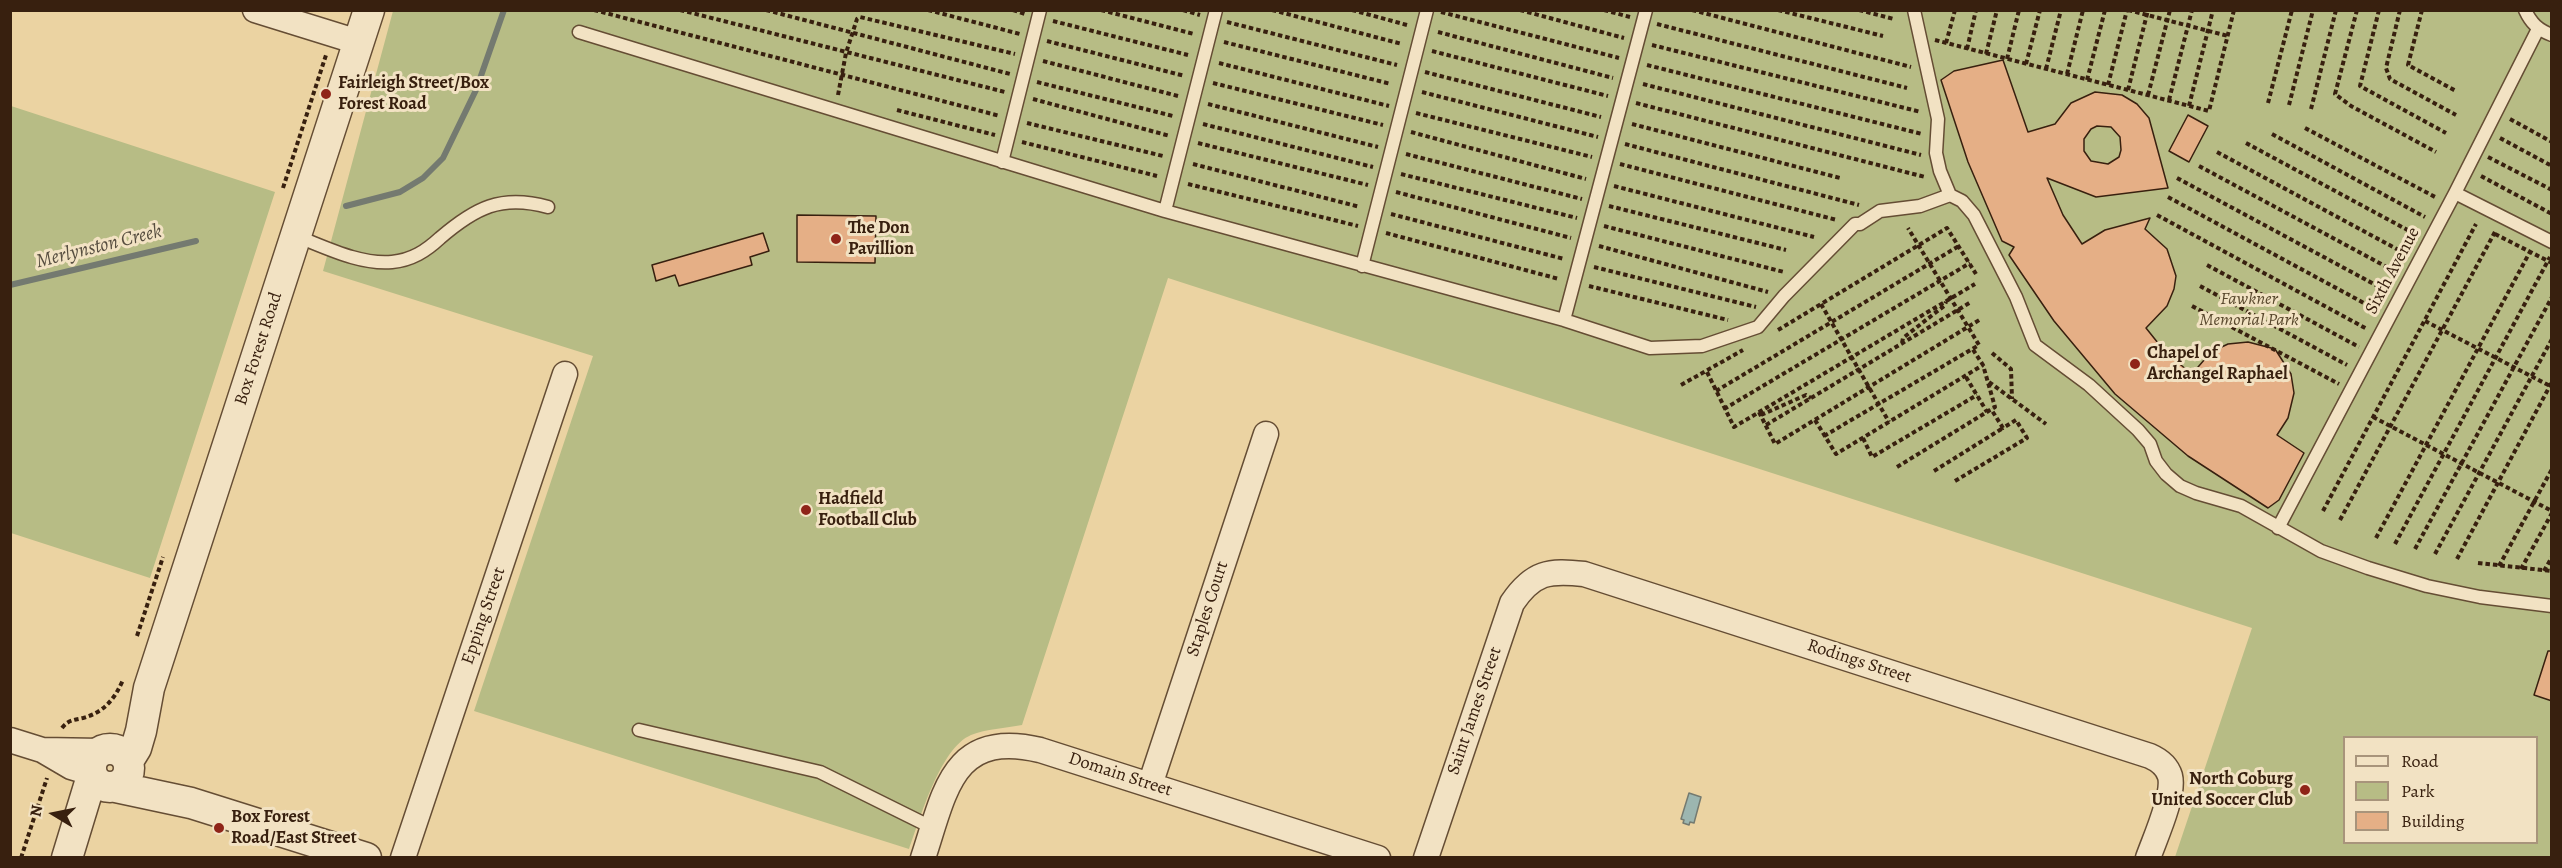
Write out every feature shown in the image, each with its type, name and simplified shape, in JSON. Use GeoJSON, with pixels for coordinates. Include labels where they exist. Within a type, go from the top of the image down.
{"type":"FeatureCollection","features":[{"type":"Feature","properties":{"kind":"street"},"geometry":{"type":"LineString","coordinates":[[255,10],[345,39]]}},
{"type":"Feature","properties":{"kind":"street","name":"Box Forest Road"},"geometry":{"type":"LineString","coordinates":[[70,849],[130,721],[138,679],[296,236],[345,39],[369,10]]}},
{"type":"Feature","properties":{"kind":"street","name":"Epping Street"},"geometry":{"type":"LineString","coordinates":[[403,858],[565,374]]}},
{"type":"Feature","properties":{"kind":"street","name":"Staples Court"},"geometry":{"type":"LineString","coordinates":[[1150,785],[1266,434]]}},
{"type":"Feature","properties":{"kind":"street","name":"Rodings Street"},"geometry":{"type":"LineString","coordinates":[[1540,575],[1562,572],[1584,574],[2124,746],[2158,760],[2169,774],[2169,795],[2148,858]]}},
{"type":"Feature","properties":{"kind":"street","name":"Saint James Street"},"geometry":{"type":"LineString","coordinates":[[1426,858],[1512,603],[1519,592],[1540,575]]}},
{"type":"Feature","properties":{"kind":"street"},"geometry":{"type":"LineString","coordinates":[[10,740],[109,769],[191,803],[366,858]]}},
{"type":"Feature","properties":{"kind":"street","name":"Domain Street"},"geometry":{"type":"LineString","coordinates":[[923,858],[943,793],[954,774],[970,758],[995,746],[1020,745],[1378,858]]}},
{"type":"Feature","properties":{"kind":"lane"},"geometry":{"type":"LineString","coordinates":[[1362,266],[1427,10]]}},
{"type":"Feature","properties":{"kind":"lane"},"geometry":{"type":"LineString","coordinates":[[1914,10],[1937,116],[1936,153],[1940,171],[1950,195],[1962,201],[1974,215],[2016,297],[2035,345],[2090,385],[2138,430],[2150,444],[2156,460],[2166,474],[2180,486],[2196,493],[2241,506],[2321,551],[2427,586],[2480,597],[2552,606]]}},
{"type":"Feature","properties":{"kind":"lane"},"geometry":{"type":"LineString","coordinates":[[2525,10],[2529,20],[2538,29],[2552,35]]}},
{"type":"Feature","properties":{"kind":"lane"},"geometry":{"type":"LineString","coordinates":[[1002,162],[1039,14]]}},
{"type":"Feature","properties":{"kind":"lane"},"geometry":{"type":"LineString","coordinates":[[1165,212],[1215,14]]}},
{"type":"Feature","properties":{"kind":"lane"},"geometry":{"type":"LineString","coordinates":[[1564,320],[1645,16]]}},
{"type":"Feature","properties":{"kind":"lane","name":"Sixth Avenue"},"geometry":{"type":"LineString","coordinates":[[2278,528],[2455,193],[2538,29]]}},
{"type":"Feature","properties":{"kind":"lane"},"geometry":{"type":"LineString","coordinates":[[579,32],[1165,212],[1564,320],[1650,348],[1702,346],[1758,327],[1784,296],[1855,224],[1860,224],[1880,211],[1920,206],[1950,195]]}},
{"type":"Feature","properties":{"kind":"lane"},"geometry":{"type":"LineString","coordinates":[[2455,193],[2552,242]]}},
{"type":"Feature","properties":{"kind":"lane"},"geometry":{"type":"LineString","coordinates":[[296,236],[375,262],[393,262],[410,259],[425,252],[459,223],[479,210],[498,203],[517,201],[548,207]]}},
{"type":"Feature","properties":{"kind":"lane"},"geometry":{"type":"LineString","coordinates":[[639,730],[820,772],[933,828]]}},
{"type":"Feature","properties":{"kind":"path"},"geometry":{"type":"LineString","coordinates":[[680,10],[1382,189],[1784,296]]}},
{"type":"Feature","properties":{"kind":"path"},"geometry":{"type":"LineString","coordinates":[[766,10],[1784,272]]}},
{"type":"Feature","properties":{"kind":"path"},"geometry":{"type":"LineString","coordinates":[[928,10],[1814,237]]}},
{"type":"Feature","properties":{"kind":"path"},"geometry":{"type":"LineString","coordinates":[[1013,10],[1039,14],[1204,59],[1855,224]]}},
{"type":"Feature","properties":{"kind":"path"},"geometry":{"type":"LineString","coordinates":[[1101,10],[1880,211]]}},
{"type":"Feature","properties":{"kind":"path"},"geometry":{"type":"LineString","coordinates":[[1183,10],[1215,14],[1413,69],[1840,178]]}},
{"type":"Feature","properties":{"kind":"path"},"geometry":{"type":"LineString","coordinates":[[1272,10],[1929,178]]}},
{"type":"Feature","properties":{"kind":"path"},"geometry":{"type":"LineString","coordinates":[[1352,10],[1617,78]]}},
{"type":"Feature","properties":{"kind":"path"},"geometry":{"type":"LineString","coordinates":[[1436,10],[1937,137]]}},
{"type":"Feature","properties":{"kind":"path"},"geometry":{"type":"LineString","coordinates":[[1520,10],[1937,116]]}},
{"type":"Feature","properties":{"kind":"path"},"geometry":{"type":"LineString","coordinates":[[1604,10],[1645,16],[1907,88]]}},
{"type":"Feature","properties":{"kind":"path"},"geometry":{"type":"LineString","coordinates":[[1692,10],[1926,71]]}},
{"type":"Feature","properties":{"kind":"path"},"geometry":{"type":"LineString","coordinates":[[1778,10],[1883,36]]}},
{"type":"Feature","properties":{"kind":"path"},"geometry":{"type":"LineString","coordinates":[[1859,10],[1894,20]]}},
{"type":"Feature","properties":{"kind":"path"},"geometry":{"type":"LineString","coordinates":[[1946,44],[1955,10]]}},
{"type":"Feature","properties":{"kind":"path"},"geometry":{"type":"LineString","coordinates":[[1967,49],[1976,10]]}},
{"type":"Feature","properties":{"kind":"path"},"geometry":{"type":"LineString","coordinates":[[1986,54],[1997,10]]}},
{"type":"Feature","properties":{"kind":"path"},"geometry":{"type":"LineString","coordinates":[[2007,59],[2019,10]]}},
{"type":"Feature","properties":{"kind":"path"},"geometry":{"type":"LineString","coordinates":[[2026,64],[2040,10]]}},
{"type":"Feature","properties":{"kind":"path"},"geometry":{"type":"LineString","coordinates":[[2046,69],[2061,10]]}},
{"type":"Feature","properties":{"kind":"path"},"geometry":{"type":"LineString","coordinates":[[2067,74],[2083,10]]}},
{"type":"Feature","properties":{"kind":"path"},"geometry":{"type":"LineString","coordinates":[[2087,80],[2105,10]]}},
{"type":"Feature","properties":{"kind":"path"},"geometry":{"type":"LineString","coordinates":[[2108,85],[2127,10],[2148,13],[2228,36]]}},
{"type":"Feature","properties":{"kind":"path"},"geometry":{"type":"LineString","coordinates":[[2148,95],[2170,10]]}},
{"type":"Feature","properties":{"kind":"path"},"geometry":{"type":"LineString","coordinates":[[2169,100],[2192,10]]}},
{"type":"Feature","properties":{"kind":"path"},"geometry":{"type":"LineString","coordinates":[[2189,106],[2213,10]]}},
{"type":"Feature","properties":{"kind":"path"},"geometry":{"type":"LineString","coordinates":[[1918,33],[1946,44],[2209,111],[2234,10]]}},
{"type":"Feature","properties":{"kind":"path"},"geometry":{"type":"LineString","coordinates":[[2268,103],[2292,10]]}},
{"type":"Feature","properties":{"kind":"path"},"geometry":{"type":"LineString","coordinates":[[2289,105],[2313,10]]}},
{"type":"Feature","properties":{"kind":"path"},"geometry":{"type":"LineString","coordinates":[[2311,110],[2336,10]]}},
{"type":"Feature","properties":{"kind":"path"},"geometry":{"type":"LineString","coordinates":[[2357,10],[2335,94],[2351,106],[2436,152]]}},
{"type":"Feature","properties":{"kind":"path"},"geometry":{"type":"LineString","coordinates":[[2379,10],[2360,87],[2446,133]]}},
{"type":"Feature","properties":{"kind":"path"},"geometry":{"type":"LineString","coordinates":[[2400,10],[2386,68],[2390,79],[2456,115]]}},
{"type":"Feature","properties":{"kind":"path"},"geometry":{"type":"LineString","coordinates":[[2422,10],[2408,64],[2457,91]]}},
{"type":"Feature","properties":{"kind":"path"},"geometry":{"type":"LineString","coordinates":[[2128,90],[2148,13]]}},
{"type":"Feature","properties":{"kind":"path"},"geometry":{"type":"LineString","coordinates":[[835,111],[846,53],[860,16],[1786,250]]}},
{"type":"Feature","properties":{"kind":"path"},"geometry":{"type":"LineString","coordinates":[[282,191],[321,64],[345,39]]}},
{"type":"Feature","properties":{"kind":"path"},"geometry":{"type":"LineString","coordinates":[[1634,82],[1922,155]]}},
{"type":"Feature","properties":{"kind":"path"},"geometry":{"type":"LineString","coordinates":[[838,95],[849,98]]}},
{"type":"Feature","properties":{"kind":"path"},"geometry":{"type":"LineString","coordinates":[[895,109],[1574,283],[1758,327]]}},
{"type":"Feature","properties":{"kind":"path"},"geometry":{"type":"LineString","coordinates":[[2496,112],[2552,142]]}},
{"type":"Feature","properties":{"kind":"path"},"geometry":{"type":"LineString","coordinates":[[2305,128],[2448,205]]}},
{"type":"Feature","properties":{"kind":"path"},"geometry":{"type":"LineString","coordinates":[[2487,131],[2552,166]]}},
{"type":"Feature","properties":{"kind":"path"},"geometry":{"type":"LineString","coordinates":[[2272,134],[2438,224]]}},
{"type":"Feature","properties":{"kind":"path"},"geometry":{"type":"LineString","coordinates":[[2246,143],[2429,242]]}},
{"type":"Feature","properties":{"kind":"path"},"geometry":{"type":"LineString","coordinates":[[2476,151],[2552,190]]}},
{"type":"Feature","properties":{"kind":"path"},"geometry":{"type":"LineString","coordinates":[[2217,152],[2419,261]]}},
{"type":"Feature","properties":{"kind":"path"},"geometry":{"type":"LineString","coordinates":[[2199,166],[2409,279]]}},
{"type":"Feature","properties":{"kind":"path"},"geometry":{"type":"LineString","coordinates":[[2467,169],[2552,214]]}},
{"type":"Feature","properties":{"kind":"path"},"geometry":{"type":"LineString","coordinates":[[2177,178],[2399,298]]}},
{"type":"Feature","properties":{"kind":"path"},"geometry":{"type":"LineString","coordinates":[[2168,197],[2389,316]]}},
{"type":"Feature","properties":{"kind":"path"},"geometry":{"type":"LineString","coordinates":[[2157,215],[2379,335]]}},
{"type":"Feature","properties":{"kind":"path"},"geometry":{"type":"LineString","coordinates":[[2340,520],[2503,217]]}},
{"type":"Feature","properties":{"kind":"path"},"geometry":{"type":"LineString","coordinates":[[2323,511],[2476,224]]}},
{"type":"Feature","properties":{"kind":"path"},"geometry":{"type":"LineString","coordinates":[[1824,436],[1979,345],[1908,228]]}},
{"type":"Feature","properties":{"kind":"path"},"geometry":{"type":"LineString","coordinates":[[1774,332],[1947,228],[1976,274]]}},
{"type":"Feature","properties":{"kind":"path"},"geometry":{"type":"LineString","coordinates":[[2376,538],[2538,236]]}},
{"type":"Feature","properties":{"kind":"path"},"geometry":{"type":"LineString","coordinates":[[1716,391],[1959,246]]}},
{"type":"Feature","properties":{"kind":"path"},"geometry":{"type":"LineString","coordinates":[[2395,544],[2552,255]]}},
{"type":"Feature","properties":{"kind":"path"},"geometry":{"type":"LineString","coordinates":[[1724,409],[1970,263]]}},
{"type":"Feature","properties":{"kind":"path"},"geometry":{"type":"LineString","coordinates":[[2207,265],[2370,353]]}},
{"type":"Feature","properties":{"kind":"path"},"geometry":{"type":"LineString","coordinates":[[1707,372],[1734,428],[1975,284]]}},
{"type":"Feature","properties":{"kind":"path"},"geometry":{"type":"LineString","coordinates":[[2200,286],[2360,372]]}},
{"type":"Feature","properties":{"kind":"path"},"geometry":{"type":"LineString","coordinates":[[2415,549],[2552,297]]}},
{"type":"Feature","properties":{"kind":"path"},"geometry":{"type":"LineString","coordinates":[[1902,343],[1903,338],[1944,306],[1946,301]]}},
{"type":"Feature","properties":{"kind":"path"},"geometry":{"type":"LineString","coordinates":[[1766,425],[1971,302]]}},
{"type":"Feature","properties":{"kind":"path"},"geometry":{"type":"LineString","coordinates":[[1821,304],[1889,422]]}},
{"type":"Feature","properties":{"kind":"path"},"geometry":{"type":"LineString","coordinates":[[2192,306],[2350,390]]}},
{"type":"Feature","properties":{"kind":"path"},"geometry":{"type":"LineString","coordinates":[[1760,414],[1775,444],[1981,319]]}},
{"type":"Feature","properties":{"kind":"path"},"geometry":{"type":"LineString","coordinates":[[2424,321],[2513,368],[2551,385],[2457,559]]}},
{"type":"Feature","properties":{"kind":"path"},"geometry":{"type":"LineString","coordinates":[[2435,554],[2552,339]]}},
{"type":"Feature","properties":{"kind":"path"},"geometry":{"type":"LineString","coordinates":[[1897,467],[1995,407],[1983,365],[1972,348]]}},
{"type":"Feature","properties":{"kind":"path"},"geometry":{"type":"LineString","coordinates":[[1681,386],[1745,349]]}},
{"type":"Feature","properties":{"kind":"path"},"geometry":{"type":"LineString","coordinates":[[1992,353],[2011,369],[2012,399]]}},
{"type":"Feature","properties":{"kind":"path"},"geometry":{"type":"LineString","coordinates":[[1815,420],[1836,454],[1983,365]]}},
{"type":"Feature","properties":{"kind":"path"},"geometry":{"type":"LineString","coordinates":[[1966,377],[2003,428]]}},
{"type":"Feature","properties":{"kind":"path"},"geometry":{"type":"LineString","coordinates":[[1988,382],[2046,424]]}},
{"type":"Feature","properties":{"kind":"path"},"geometry":{"type":"LineString","coordinates":[[1760,414],[1806,395],[1811,398]]}},
{"type":"Feature","properties":{"kind":"path"},"geometry":{"type":"LineString","coordinates":[[1863,438],[1872,457],[1977,395]]}},
{"type":"Feature","properties":{"kind":"path"},"geometry":{"type":"LineString","coordinates":[[2373,417],[2552,512],[2521,569]]}},
{"type":"Feature","properties":{"kind":"path"},"geometry":{"type":"LineString","coordinates":[[1934,471],[2016,420],[2027,438],[1955,481]]}},
{"type":"Feature","properties":{"kind":"path"},"geometry":{"type":"LineString","coordinates":[[2499,566],[2552,470]]}},
{"type":"Feature","properties":{"kind":"path"},"geometry":{"type":"LineString","coordinates":[[2544,571],[2552,557]]}},
{"type":"Feature","properties":{"kind":"path"},"geometry":{"type":"LineString","coordinates":[[2478,563],[2552,571]]}},
{"type":"Feature","properties":{"kind":"path"},"geometry":{"type":"LineString","coordinates":[[136,639],[149,598]]}},
{"type":"Feature","properties":{"kind":"path"},"geometry":{"type":"LineString","coordinates":[[21,858],[51,753],[61,729],[65,724],[103,710],[138,679]]}},
{"type":"Feature","properties":{"kind":"green space","name":"Fawkner Memorial Park"},"geometry":{"type":"Polygon","coordinates":[[[393,11],[2551,11],[2551,857],[2175,857],[2252,628],[1168,278],[1022,725],[977,733],[960,742],[941,769],[925,803],[909,849],[474,711],[593,356],[323,271],[393,11]]]}},
{"type":"Feature","properties":{"kind":"green space"},"geometry":{"type":"Polygon","coordinates":[[[11,106],[275,192],[150,578],[11,533],[11,106]]]}},
{"type":"Feature","properties":{"kind":"water"},"geometry":{"type":"Polygon","coordinates":[[[1689,793],[1701,797],[1694,823],[1690,822],[1689,825],[1683,823],[1684,820],[1681,819],[1689,793]]]}},
{"type":"Feature","properties":{"kind":"building","name":"Chapel of Archangel Raphael"},"geometry":{"type":"Polygon","coordinates":[[[2003,60],[2028,132],[2055,124],[2071,103],[2095,92],[2122,95],[2137,104],[2149,118],[2168,188],[2096,197],[2047,178],[2063,215],[2082,244],[2105,230],[2150,218],[2145,229],[2167,249],[2176,276],[2174,289],[2167,306],[2146,328],[2166,353],[2192,374],[2211,352],[2228,344],[2248,342],[2275,349],[2291,374],[2294,393],[2288,418],[2277,435],[2304,453],[2279,500],[2268,508],[2188,456],[2115,394],[2054,321],[2009,255],[2014,247],[2002,241],[1968,162],[1941,80],[1954,71],[2003,60]],[[2097,126],[2091,129],[2084,139],[2084,151],[2091,161],[2108,164],[2119,157],[2120,137],[2111,127],[2097,126]]]}},
{"type":"Feature","properties":{"kind":"building"},"geometry":{"type":"Polygon","coordinates":[[[2188,115],[2208,126],[2189,162],[2169,151],[2188,115]]]}},
{"type":"Feature","properties":{"kind":"building","name":"The Don Pavillion"},"geometry":{"type":"Polygon","coordinates":[[[797,215],[876,216],[875,263],[797,262],[797,215]]]}},
{"type":"Feature","properties":{"kind":"building"},"geometry":{"type":"Polygon","coordinates":[[[763,233],[769,251],[750,257],[752,265],[679,286],[675,275],[656,281],[652,265],[763,233]]]}},
{"type":"Feature","properties":{"kind":"building"},"geometry":{"type":"Polygon","coordinates":[[[2548,651],[2552,651],[2552,701],[2534,695],[2548,651]]]}},
{"type":"Feature","properties":{"kind":"waterway","name":"Merlynston Creek"},"geometry":{"type":"LineString","coordinates":[[346,206],[400,192],[423,178],[443,158],[476,90],[504,10]]}},
{"type":"Feature","properties":{"kind":"waterway","name":"Merlynston Creek"},"geometry":{"type":"LineString","coordinates":[[10,285],[196,241]]}},
{"type":"Feature","properties":{"kind":"place","name":"Fairleigh Street/Box Forest Road"},"geometry":{"type":"Point","coordinates":[326,94]}},
{"type":"Feature","properties":{"kind":"place","name":"The Don Pavillion"},"geometry":{"type":"Point","coordinates":[836,239]}},
{"type":"Feature","properties":{"kind":"place","name":"Chapel of Archangel Raphael"},"geometry":{"type":"Point","coordinates":[2135,364]}},
{"type":"Feature","properties":{"kind":"place","name":"Hadfield Football Club"},"geometry":{"type":"Point","coordinates":[806,510]}},
{"type":"Feature","properties":{"kind":"place","name":"North Coburg United Soccer Club"},"geometry":{"type":"Point","coordinates":[2305,790]}},
{"type":"Feature","properties":{"kind":"place","name":"Box Forest Road/East Street"},"geometry":{"type":"Point","coordinates":[219,828]}}]}
